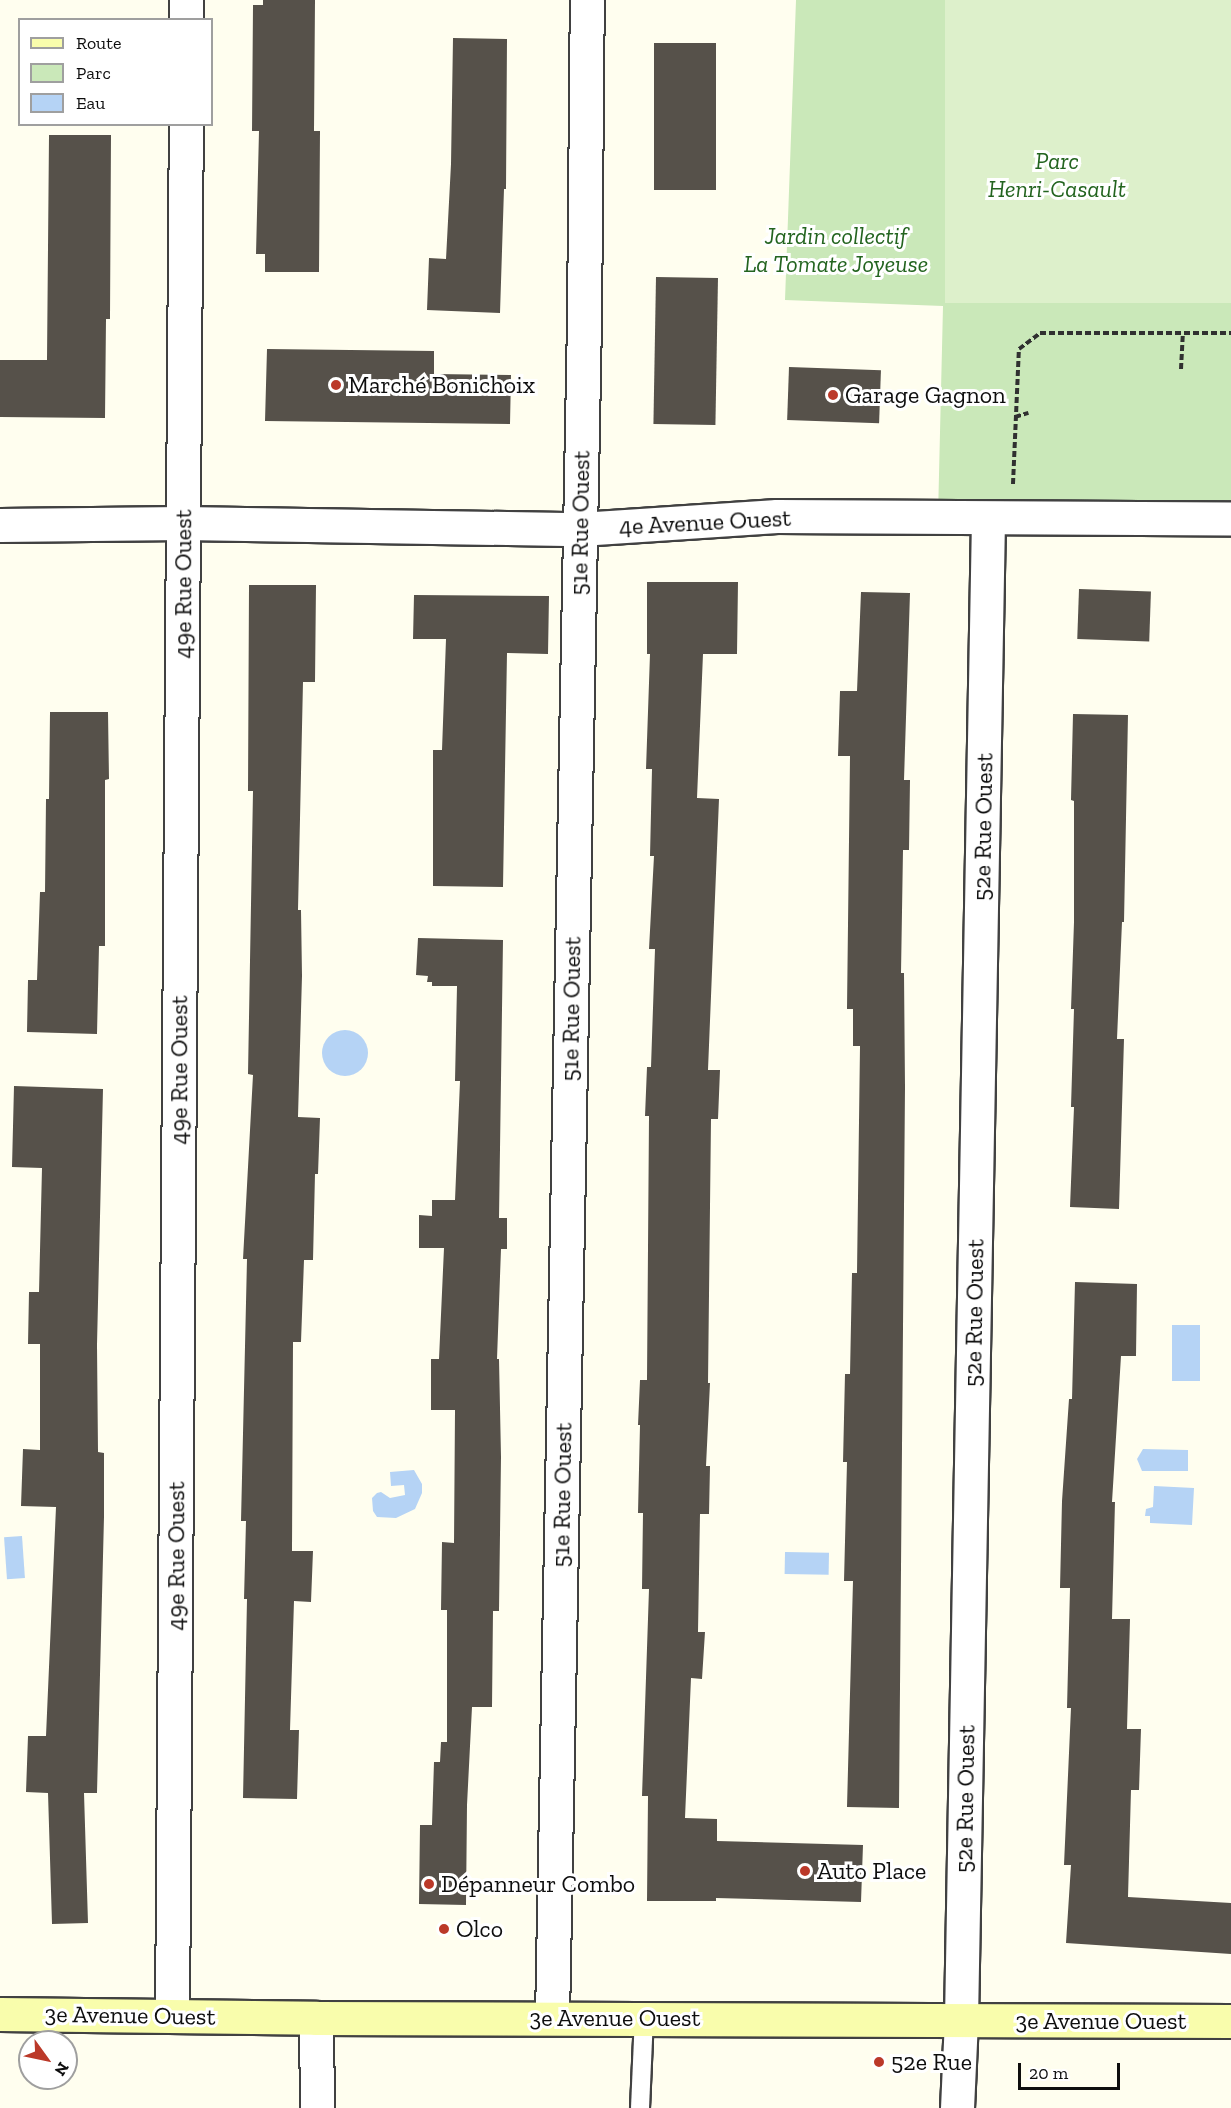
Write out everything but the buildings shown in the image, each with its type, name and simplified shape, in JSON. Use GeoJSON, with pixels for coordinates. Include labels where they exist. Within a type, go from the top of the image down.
{"type":"FeatureCollection","features":[{"type":"Feature","properties":{"kind":"street"},"geometry":{"type":"LineString","coordinates":[[186,0],[186,18]]}},
{"type":"Feature","properties":{"kind":"street","name":"51e Rue Ouest"},"geometry":{"type":"LineString","coordinates":[[552,2018],[580,529],[587,0]]}},
{"type":"Feature","properties":{"kind":"street","name":"49e Rue Ouest"},"geometry":{"type":"LineString","coordinates":[[172,2015],[186,126]]}},
{"type":"Feature","properties":{"kind":"street","name":"4e Avenue Ouest"},"geometry":{"type":"LineString","coordinates":[[0,525],[183,523],[580,529],[777,516],[1231,518]]}},
{"type":"Feature","properties":{"kind":"street","name":"52e Rue Ouest"},"geometry":{"type":"LineString","coordinates":[[957,2108],[1000,518]]}},
{"type":"Feature","properties":{"kind":"street","name":"3e Avenue Ouest"},"geometry":{"type":"LineString","coordinates":[[0,2014],[316,2018],[1231,2021]]}},
{"type":"Feature","properties":{"kind":"street"},"geometry":{"type":"LineString","coordinates":[[316,2018],[317,2108]]}},
{"type":"Feature","properties":{"kind":"lane"},"geometry":{"type":"LineString","coordinates":[[640,2108],[644,2018]]}},
{"type":"Feature","properties":{"kind":"path"},"geometry":{"type":"LineString","coordinates":[[1000,518],[1016,417],[1019,349],[1040,333],[1231,333]]}},
{"type":"Feature","properties":{"kind":"path"},"geometry":{"type":"LineString","coordinates":[[1181,369],[1183,333]]}},
{"type":"Feature","properties":{"kind":"path"},"geometry":{"type":"LineString","coordinates":[[1016,417],[1028,412]]}},
{"type":"Feature","properties":{"kind":"green space","name":"Parc Henri-Casault"},"geometry":{"type":"Polygon","coordinates":[[[796,0],[1231,0],[1231,518],[938,517],[943,306],[785,300],[796,0]]]}},
{"type":"Feature","properties":{"kind":"green space"},"geometry":{"type":"Polygon","coordinates":[[[945,0],[1231,0],[1231,303],[945,303],[945,0]]]}},
{"type":"Feature","properties":{"kind":"water"},"geometry":{"type":"Polygon","coordinates":[[[350,1030],[362,1036],[367,1044],[367,1062],[362,1070],[354,1075],[340,1076],[332,1073],[325,1066],[322,1048],[325,1040],[332,1033],[350,1030]]]}},
{"type":"Feature","properties":{"kind":"water"},"geometry":{"type":"Polygon","coordinates":[[[1172,1325],[1200,1325],[1200,1381],[1172,1381],[1172,1325]]]}},
{"type":"Feature","properties":{"kind":"water"},"geometry":{"type":"Polygon","coordinates":[[[1143,1449],[1188,1450],[1188,1471],[1142,1471],[1137,1459],[1143,1449]]]}},
{"type":"Feature","properties":{"kind":"water"},"geometry":{"type":"Polygon","coordinates":[[[414,1470],[422,1484],[422,1493],[415,1509],[396,1518],[377,1517],[373,1511],[372,1498],[377,1493],[381,1492],[390,1498],[405,1495],[404,1485],[391,1486],[390,1472],[414,1470]]]}},
{"type":"Feature","properties":{"kind":"water"},"geometry":{"type":"Polygon","coordinates":[[[1154,1486],[1194,1488],[1192,1525],[1150,1523],[1150,1516],[1145,1516],[1146,1509],[1153,1507],[1154,1486]]]}},
{"type":"Feature","properties":{"kind":"water"},"geometry":{"type":"Polygon","coordinates":[[[22,1536],[25,1578],[7,1579],[4,1537],[22,1536]]]}},
{"type":"Feature","properties":{"kind":"water"},"geometry":{"type":"Polygon","coordinates":[[[785,1552],[829,1553],[829,1575],[785,1574],[785,1552]]]}},
{"type":"Feature","properties":{"kind":"place","name":"Marché Bonichoix"},"geometry":{"type":"Point","coordinates":[336,385]}},
{"type":"Feature","properties":{"kind":"place","name":"Garage Gagnon"},"geometry":{"type":"Point","coordinates":[833,395]}},
{"type":"Feature","properties":{"kind":"place","name":"Auto Place"},"geometry":{"type":"Point","coordinates":[805,1871]}},
{"type":"Feature","properties":{"kind":"place","name":"Dépanneur Combo"},"geometry":{"type":"Point","coordinates":[429,1884]}},
{"type":"Feature","properties":{"kind":"place","name":"Olco"},"geometry":{"type":"Point","coordinates":[444,1929]}},
{"type":"Feature","properties":{"kind":"place","name":"52e Rue"},"geometry":{"type":"Point","coordinates":[879,2062]}},
{"type":"Feature","properties":{"kind":"park label","name":"Jardin collectif La Tomate Joyeuse"},"geometry":{"type":"Point","coordinates":[836,250]}}]}
